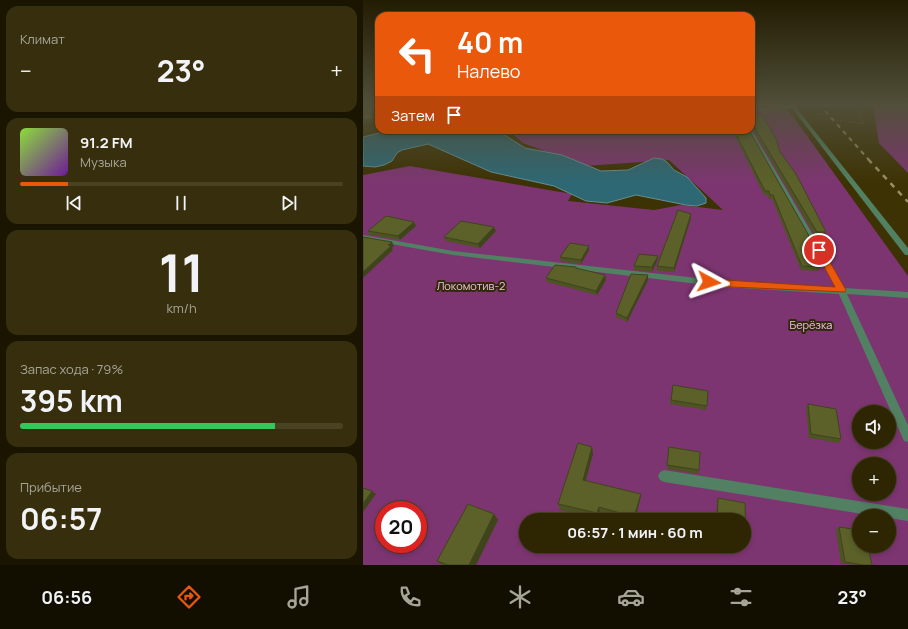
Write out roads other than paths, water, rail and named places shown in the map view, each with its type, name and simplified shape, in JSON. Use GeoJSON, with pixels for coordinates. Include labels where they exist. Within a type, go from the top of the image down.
{"type":"FeatureCollection","features":[{"type":"Feature","properties":{"kind":"street"},"geometry":{"type":"LineString","coordinates":[[813,130],[908,253]]}},
{"type":"Feature","properties":{"kind":"street"},"geometry":{"type":"LineString","coordinates":[[752,134],[841,290],[908,437]]}},
{"type":"Feature","properties":{"kind":"street"},"geometry":{"type":"LineString","coordinates":[[363,237],[453,253],[716,283],[908,295]]}},
{"type":"Feature","properties":{"kind":"street"},"geometry":{"type":"LineString","coordinates":[[664,476],[908,515]]}},
{"type":"Feature","properties":{"kind":"water"},"geometry":{"type":"Polygon","coordinates":[[[375,134],[503,134],[525,148],[562,155],[601,171],[628,170],[654,158],[662,159],[674,170],[687,177],[706,198],[706,203],[697,206],[686,205],[636,195],[607,203],[586,201],[554,186],[491,172],[428,144],[402,150],[397,153],[392,161],[384,165],[375,167],[363,166],[363,137],[375,134]]]}},
{"type":"Feature","properties":{"kind":"railway"},"geometry":{"type":"LineString","coordinates":[[843,130],[869,160]]}},
{"type":"Feature","properties":{"kind":"railway"},"geometry":{"type":"LineString","coordinates":[[868,159],[908,202]]}},
{"type":"Feature","properties":{"kind":"park label","name":"Локомотив-2"},"geometry":{"type":"Point","coordinates":[471,286]}},
{"type":"Feature","properties":{"kind":"park label","name":"Берёзка"},"geometry":{"type":"Point","coordinates":[811,325]}}]}
